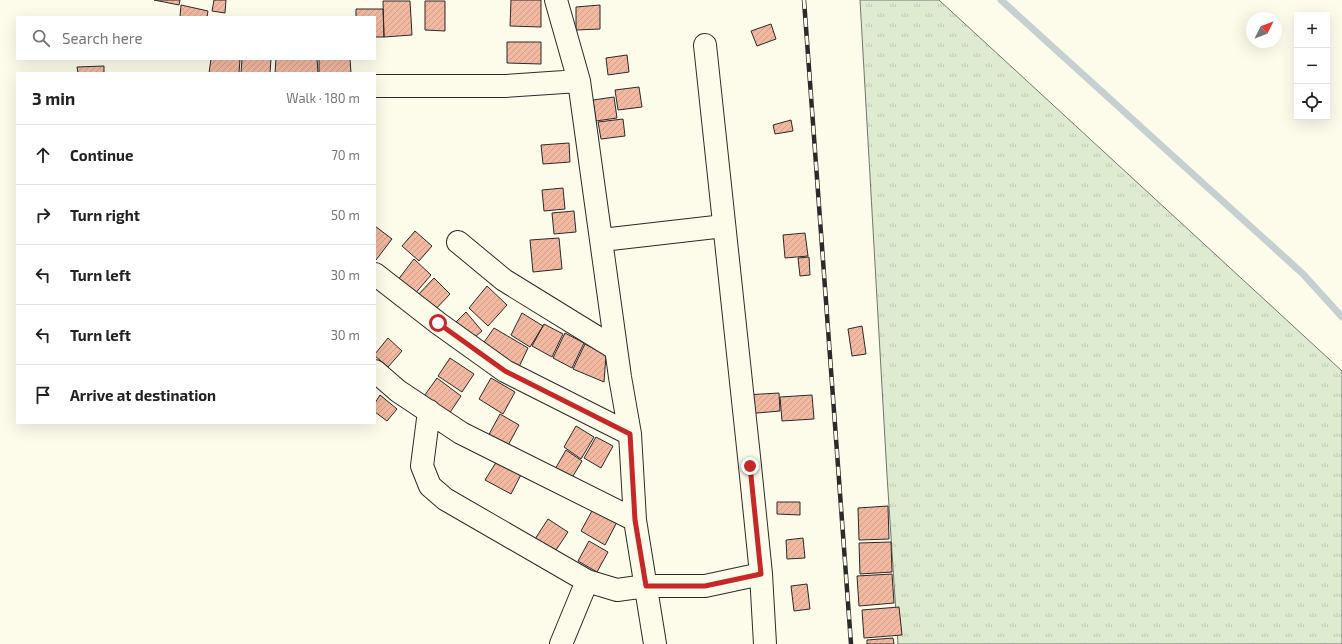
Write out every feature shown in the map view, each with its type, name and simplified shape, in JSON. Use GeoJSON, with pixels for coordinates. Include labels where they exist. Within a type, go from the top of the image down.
{"type":"FeatureCollection","features":[{"type":"Feature","properties":{"kind":"street"},"geometry":{"type":"LineString","coordinates":[[556,0],[579,82],[616,349],[630,434],[635,520],[656,644]]}},
{"type":"Feature","properties":{"kind":"street"},"geometry":{"type":"LineString","coordinates":[[705,45],[761,574],[765,644]]}},
{"type":"Feature","properties":{"kind":"street"},"geometry":{"type":"LineString","coordinates":[[376,86],[505,86],[579,82]]}},
{"type":"Feature","properties":{"kind":"street"},"geometry":{"type":"LineString","coordinates":[[602,240],[724,226]]}},
{"type":"Feature","properties":{"kind":"street"},"geometry":{"type":"LineString","coordinates":[[458,242],[504,280],[616,349]]}},
{"type":"Feature","properties":{"kind":"street"},"geometry":{"type":"LineString","coordinates":[[376,275],[438,323],[505,371],[630,434]]}},
{"type":"Feature","properties":{"kind":"street"},"geometry":{"type":"LineString","coordinates":[[376,372],[398,391],[461,433],[635,520]]}},
{"type":"Feature","properties":{"kind":"street"},"geometry":{"type":"LineString","coordinates":[[429,411],[422,466],[430,486],[445,499],[587,581],[617,590],[646,586],[705,586],[761,574]]}},
{"type":"Feature","properties":{"kind":"street"},"geometry":{"type":"LineString","coordinates":[[561,644],[587,581]]}},
{"type":"Feature","properties":{"kind":"green space"},"geometry":{"type":"Polygon","coordinates":[[[860,0],[939,0],[1342,371],[1342,644],[898,644],[860,0]]]}},
{"type":"Feature","properties":{"kind":"building"},"geometry":{"type":"Polygon","coordinates":[[[154,0],[180,0],[179,5],[154,0]]]}},
{"type":"Feature","properties":{"kind":"building"},"geometry":{"type":"Polygon","coordinates":[[[214,0],[226,0],[225,13],[212,11],[214,0]]]}},
{"type":"Feature","properties":{"kind":"building"},"geometry":{"type":"Polygon","coordinates":[[[511,0],[541,0],[541,27],[510,26],[511,0]]]}},
{"type":"Feature","properties":{"kind":"building"},"geometry":{"type":"Polygon","coordinates":[[[383,1],[410,1],[412,35],[384,37],[383,1]]]}},
{"type":"Feature","properties":{"kind":"building"},"geometry":{"type":"Polygon","coordinates":[[[425,1],[445,1],[445,31],[425,30],[425,1]]]}},
{"type":"Feature","properties":{"kind":"building"},"geometry":{"type":"Polygon","coordinates":[[[181,5],[208,11],[207,16],[180,16],[181,5]]]}},
{"type":"Feature","properties":{"kind":"building"},"geometry":{"type":"Polygon","coordinates":[[[600,5],[600,29],[576,30],[576,7],[600,5]]]}},
{"type":"Feature","properties":{"kind":"building"},"geometry":{"type":"Polygon","coordinates":[[[356,9],[383,9],[384,37],[376,37],[376,16],[356,16],[356,9]]]}},
{"type":"Feature","properties":{"kind":"building"},"geometry":{"type":"Polygon","coordinates":[[[771,24],[776,39],[757,46],[751,31],[771,24]]]}},
{"type":"Feature","properties":{"kind":"building"},"geometry":{"type":"Polygon","coordinates":[[[507,42],[541,42],[541,64],[507,63],[507,42]]]}},
{"type":"Feature","properties":{"kind":"building"},"geometry":{"type":"Polygon","coordinates":[[[627,55],[629,72],[608,75],[606,58],[627,55]]]}},
{"type":"Feature","properties":{"kind":"building"},"geometry":{"type":"Polygon","coordinates":[[[211,60],[240,60],[239,72],[209,72],[211,60]]]}},
{"type":"Feature","properties":{"kind":"building"},"geometry":{"type":"Polygon","coordinates":[[[242,60],[271,60],[270,72],[241,72],[242,60]]]}},
{"type":"Feature","properties":{"kind":"building"},"geometry":{"type":"Polygon","coordinates":[[[276,60],[317,60],[318,72],[275,72],[276,60]]]}},
{"type":"Feature","properties":{"kind":"building"},"geometry":{"type":"Polygon","coordinates":[[[319,60],[350,60],[351,72],[319,72],[319,60]]]}},
{"type":"Feature","properties":{"kind":"building"},"geometry":{"type":"Polygon","coordinates":[[[104,66],[104,72],[78,72],[77,67],[104,66]]]}},
{"type":"Feature","properties":{"kind":"building"},"geometry":{"type":"Polygon","coordinates":[[[639,87],[642,107],[618,110],[615,90],[639,87]]]}},
{"type":"Feature","properties":{"kind":"building"},"geometry":{"type":"Polygon","coordinates":[[[614,97],[617,118],[596,121],[593,100],[614,97]]]}},
{"type":"Feature","properties":{"kind":"building"},"geometry":{"type":"Polygon","coordinates":[[[623,119],[625,136],[601,139],[598,122],[623,119]]]}},
{"type":"Feature","properties":{"kind":"building"},"geometry":{"type":"Polygon","coordinates":[[[791,120],[793,131],[775,134],[773,125],[791,120]]]}},
{"type":"Feature","properties":{"kind":"building"},"geometry":{"type":"Polygon","coordinates":[[[569,143],[570,162],[543,164],[541,145],[569,143]]]}},
{"type":"Feature","properties":{"kind":"building"},"geometry":{"type":"Polygon","coordinates":[[[563,188],[565,209],[544,211],[542,190],[563,188]]]}},
{"type":"Feature","properties":{"kind":"building"},"geometry":{"type":"Polygon","coordinates":[[[574,211],[576,232],[554,234],[552,213],[574,211]]]}},
{"type":"Feature","properties":{"kind":"building"},"geometry":{"type":"Polygon","coordinates":[[[376,227],[392,239],[376,260],[376,227]]]}},
{"type":"Feature","properties":{"kind":"building"},"geometry":{"type":"Polygon","coordinates":[[[415,231],[432,246],[419,261],[402,246],[415,231]]]}},
{"type":"Feature","properties":{"kind":"building"},"geometry":{"type":"Polygon","coordinates":[[[805,233],[808,256],[785,258],[783,235],[805,233]]]}},
{"type":"Feature","properties":{"kind":"building"},"geometry":{"type":"Polygon","coordinates":[[[559,238],[562,269],[533,272],[530,240],[559,238]]]}},
{"type":"Feature","properties":{"kind":"building"},"geometry":{"type":"Polygon","coordinates":[[[809,257],[810,275],[800,276],[798,258],[809,257]]]}},
{"type":"Feature","properties":{"kind":"building"},"geometry":{"type":"Polygon","coordinates":[[[414,259],[431,275],[413,296],[397,281],[414,259]]]}},
{"type":"Feature","properties":{"kind":"building"},"geometry":{"type":"Polygon","coordinates":[[[434,278],[450,294],[432,313],[416,297],[434,278]]]}},
{"type":"Feature","properties":{"kind":"building"},"geometry":{"type":"Polygon","coordinates":[[[487,286],[507,305],[488,326],[469,308],[487,286]]]}},
{"type":"Feature","properties":{"kind":"building"},"geometry":{"type":"Polygon","coordinates":[[[466,312],[482,331],[469,342],[454,324],[466,312]]]}},
{"type":"Feature","properties":{"kind":"building"},"geometry":{"type":"Polygon","coordinates":[[[522,313],[543,326],[530,347],[511,335],[522,313]]]}},
{"type":"Feature","properties":{"kind":"building"},"geometry":{"type":"Polygon","coordinates":[[[544,324],[563,334],[552,357],[532,346],[544,324]]]}},
{"type":"Feature","properties":{"kind":"building"},"geometry":{"type":"Polygon","coordinates":[[[862,326],[866,354],[852,356],[848,329],[862,326]]]}},
{"type":"Feature","properties":{"kind":"building"},"geometry":{"type":"Polygon","coordinates":[[[494,328],[528,348],[517,371],[480,348],[494,328]]]}},
{"type":"Feature","properties":{"kind":"building"},"geometry":{"type":"Polygon","coordinates":[[[565,333],[584,343],[572,368],[553,358],[565,333]]]}},
{"type":"Feature","properties":{"kind":"building"},"geometry":{"type":"Polygon","coordinates":[[[388,338],[402,351],[388,367],[376,357],[376,353],[388,338]]]}},
{"type":"Feature","properties":{"kind":"building"},"geometry":{"type":"Polygon","coordinates":[[[585,344],[606,355],[604,382],[573,369],[585,344]]]}},
{"type":"Feature","properties":{"kind":"building"},"geometry":{"type":"Polygon","coordinates":[[[450,358],[474,374],[462,392],[438,376],[450,358]]]}},
{"type":"Feature","properties":{"kind":"building"},"geometry":{"type":"Polygon","coordinates":[[[437,378],[461,396],[447,417],[422,399],[437,378]]]}},
{"type":"Feature","properties":{"kind":"building"},"geometry":{"type":"Polygon","coordinates":[[[491,378],[515,392],[503,414],[479,399],[491,378]]]}},
{"type":"Feature","properties":{"kind":"building"},"geometry":{"type":"Polygon","coordinates":[[[779,393],[780,411],[746,414],[745,395],[779,393]]]}},
{"type":"Feature","properties":{"kind":"building"},"geometry":{"type":"Polygon","coordinates":[[[380,395],[397,409],[387,421],[376,413],[376,401],[380,395]]]}},
{"type":"Feature","properties":{"kind":"building"},"geometry":{"type":"Polygon","coordinates":[[[812,395],[814,419],[782,421],[780,397],[812,395]]]}},
{"type":"Feature","properties":{"kind":"building"},"geometry":{"type":"Polygon","coordinates":[[[500,414],[519,425],[505,451],[486,440],[500,414]]]}},
{"type":"Feature","properties":{"kind":"building"},"geometry":{"type":"Polygon","coordinates":[[[576,426],[594,437],[581,459],[564,447],[576,426]]]}},
{"type":"Feature","properties":{"kind":"building"},"geometry":{"type":"Polygon","coordinates":[[[596,437],[613,446],[601,468],[584,458],[596,437]]]}},
{"type":"Feature","properties":{"kind":"building"},"geometry":{"type":"Polygon","coordinates":[[[566,450],[582,461],[570,481],[554,471],[566,450]]]}},
{"type":"Feature","properties":{"kind":"building"},"geometry":{"type":"Polygon","coordinates":[[[500,456],[524,469],[511,494],[485,480],[500,456]]]}},
{"type":"Feature","properties":{"kind":"building"},"geometry":{"type":"Polygon","coordinates":[[[777,502],[800,502],[800,515],[777,514],[777,502]]]}},
{"type":"Feature","properties":{"kind":"building"},"geometry":{"type":"Polygon","coordinates":[[[888,506],[889,539],[859,540],[858,508],[888,506]]]}},
{"type":"Feature","properties":{"kind":"building"},"geometry":{"type":"Polygon","coordinates":[[[593,509],[617,522],[605,545],[581,531],[593,509]]]}},
{"type":"Feature","properties":{"kind":"building"},"geometry":{"type":"Polygon","coordinates":[[[548,519],[568,532],[554,553],[535,539],[548,519]]]}},
{"type":"Feature","properties":{"kind":"building"},"geometry":{"type":"Polygon","coordinates":[[[803,538],[805,558],[787,559],[786,540],[803,538]]]}},
{"type":"Feature","properties":{"kind":"building"},"geometry":{"type":"Polygon","coordinates":[[[589,541],[608,552],[597,572],[578,561],[589,541]]]}},
{"type":"Feature","properties":{"kind":"building"},"geometry":{"type":"Polygon","coordinates":[[[891,542],[892,572],[860,574],[859,543],[891,542]]]}},
{"type":"Feature","properties":{"kind":"building"},"geometry":{"type":"Polygon","coordinates":[[[892,574],[894,603],[859,606],[857,576],[892,574]]]}},
{"type":"Feature","properties":{"kind":"building"},"geometry":{"type":"Polygon","coordinates":[[[807,584],[810,609],[794,611],[791,586],[807,584]]]}},
{"type":"Feature","properties":{"kind":"building"},"geometry":{"type":"Polygon","coordinates":[[[899,607],[902,635],[864,638],[862,610],[899,607]]]}},
{"type":"Feature","properties":{"kind":"building"},"geometry":{"type":"Polygon","coordinates":[[[893,638],[894,644],[867,644],[867,640],[893,638]]]}},
{"type":"Feature","properties":{"kind":"waterway"},"geometry":{"type":"LineString","coordinates":[[1001,0],[1303,274],[1342,317]]}},
{"type":"Feature","properties":{"kind":"railway"},"geometry":{"type":"LineString","coordinates":[[804,0],[851,644]]}},
{"type":"Feature","properties":{"kind":"route"},"geometry":{"type":"LineString","coordinates":[[438,323],[505,371],[630,434],[635,520],[646,586],[705,586],[761,574],[750,466]]}}]}
